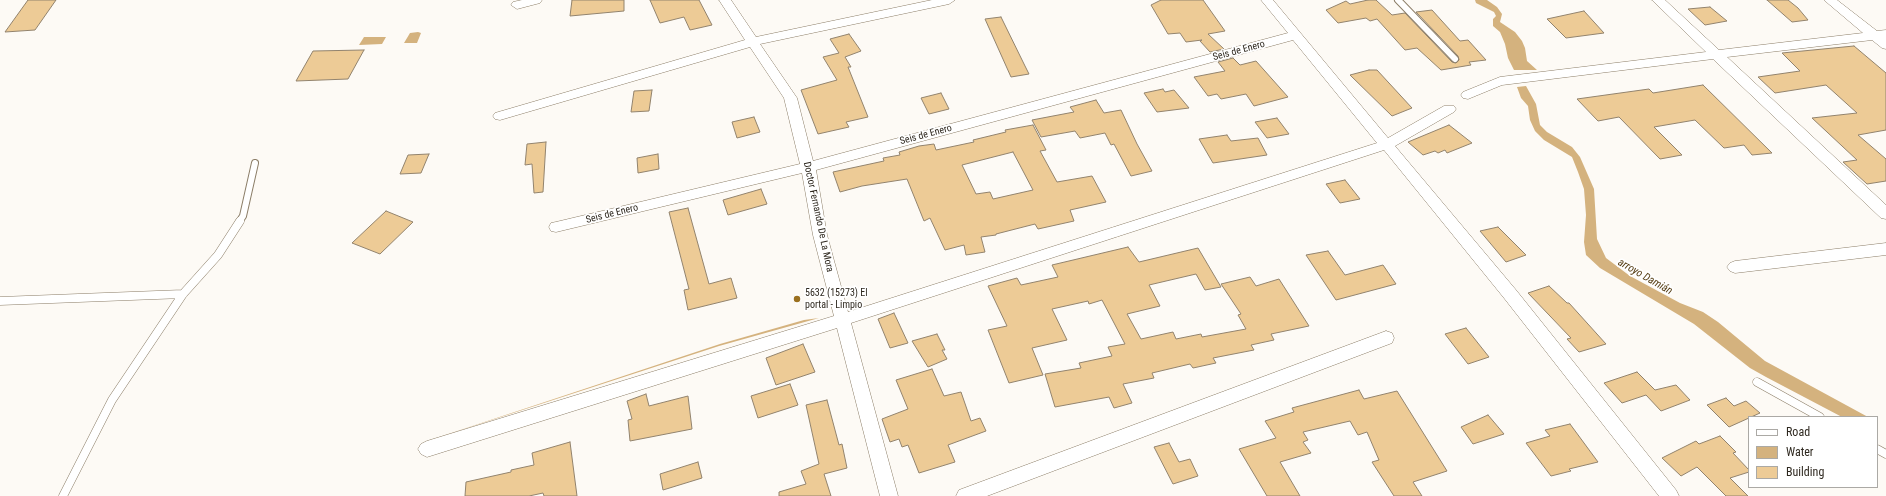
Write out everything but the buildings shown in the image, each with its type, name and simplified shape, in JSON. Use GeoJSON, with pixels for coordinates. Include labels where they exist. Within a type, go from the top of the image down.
{"type":"FeatureCollection","features":[{"type":"Feature","properties":{"kind":"street"},"geometry":{"type":"LineString","coordinates":[[517,5],[536,0]]}},
{"type":"Feature","properties":{"kind":"street","name":"Doctor Fernando De La Mora"},"geometry":{"type":"LineString","coordinates":[[725,0],[790,98],[808,166],[820,235],[889,496]]}},
{"type":"Feature","properties":{"kind":"street"},"geometry":{"type":"LineString","coordinates":[[500,116],[766,38],[949,0]]}},
{"type":"Feature","properties":{"kind":"street"},"geometry":{"type":"LineString","coordinates":[[1267,0],[1388,144],[1515,300],[1668,496]]}},
{"type":"Feature","properties":{"kind":"street"},"geometry":{"type":"LineString","coordinates":[[1658,0],[1886,214]]}},
{"type":"Feature","properties":{"kind":"street"},"geometry":{"type":"LineString","coordinates":[[1830,0],[1880,34],[1886,45]]}},
{"type":"Feature","properties":{"kind":"street"},"geometry":{"type":"LineString","coordinates":[[1468,95],[1500,81],[1880,34]]}},
{"type":"Feature","properties":{"kind":"street","name":"Seis de Enero"},"geometry":{"type":"LineString","coordinates":[[556,227],[808,166],[1296,35]]}},
{"type":"Feature","properties":{"kind":"street"},"geometry":{"type":"LineString","coordinates":[[427,449],[842,320],[1388,144],[1449,109]]}},
{"type":"Feature","properties":{"kind":"street"},"geometry":{"type":"LineString","coordinates":[[1735,267],[1886,249]]}},
{"type":"Feature","properties":{"kind":"street"},"geometry":{"type":"LineString","coordinates":[[965,496],[1386,338]]}},
{"type":"Feature","properties":{"kind":"lane"},"geometry":{"type":"LineString","coordinates":[[1398,0],[1455,59]]}},
{"type":"Feature","properties":{"kind":"lane"},"geometry":{"type":"LineString","coordinates":[[63,496],[91,438],[112,400],[183,294],[218,255],[243,216],[255,163]]}},
{"type":"Feature","properties":{"kind":"lane"},"geometry":{"type":"LineString","coordinates":[[0,301],[183,294]]}},
{"type":"Feature","properties":{"kind":"lane"},"geometry":{"type":"LineString","coordinates":[[1757,382],[1818,416]]}},
{"type":"Feature","properties":{"kind":"water"},"geometry":{"type":"Polygon","coordinates":[[[1475,0],[1487,0],[1497,7],[1502,14],[1500,22],[1515,32],[1522,41],[1525,48],[1527,61],[1537,70],[1514,70],[1508,58],[1505,44],[1500,32],[1493,26],[1493,19],[1496,16],[1494,12],[1476,3],[1475,0]]]}},
{"type":"Feature","properties":{"kind":"water"},"geometry":{"type":"Polygon","coordinates":[[[410,33],[421,33],[417,43],[404,43],[410,33]]]}},
{"type":"Feature","properties":{"kind":"water"},"geometry":{"type":"Polygon","coordinates":[[[364,37],[386,37],[382,44],[359,45],[364,37]]]}},
{"type":"Feature","properties":{"kind":"water"},"geometry":{"type":"Polygon","coordinates":[[[1526,86],[1536,104],[1540,125],[1547,132],[1572,147],[1580,157],[1594,189],[1597,239],[1606,258],[1630,276],[1680,303],[1703,312],[1718,322],[1765,361],[1866,416],[1840,416],[1750,368],[1694,324],[1600,268],[1586,255],[1584,242],[1586,215],[1584,189],[1572,157],[1544,140],[1535,131],[1530,120],[1528,106],[1521,98],[1517,87],[1526,86]]]}},
{"type":"Feature","properties":{"kind":"water"},"geometry":{"type":"Polygon","coordinates":[[[819,318],[719,346],[418,444],[720,344],[804,320],[819,318]]]}},
{"type":"Feature","properties":{"kind":"place","name":"5632 (15273) El portal - Limpio"},"geometry":{"type":"Point","coordinates":[797,299]}},
{"type":"Feature","properties":{"kind":"water label","name":"arroyo Damián"},"geometry":{"type":"Point","coordinates":[1645,277]}}]}
